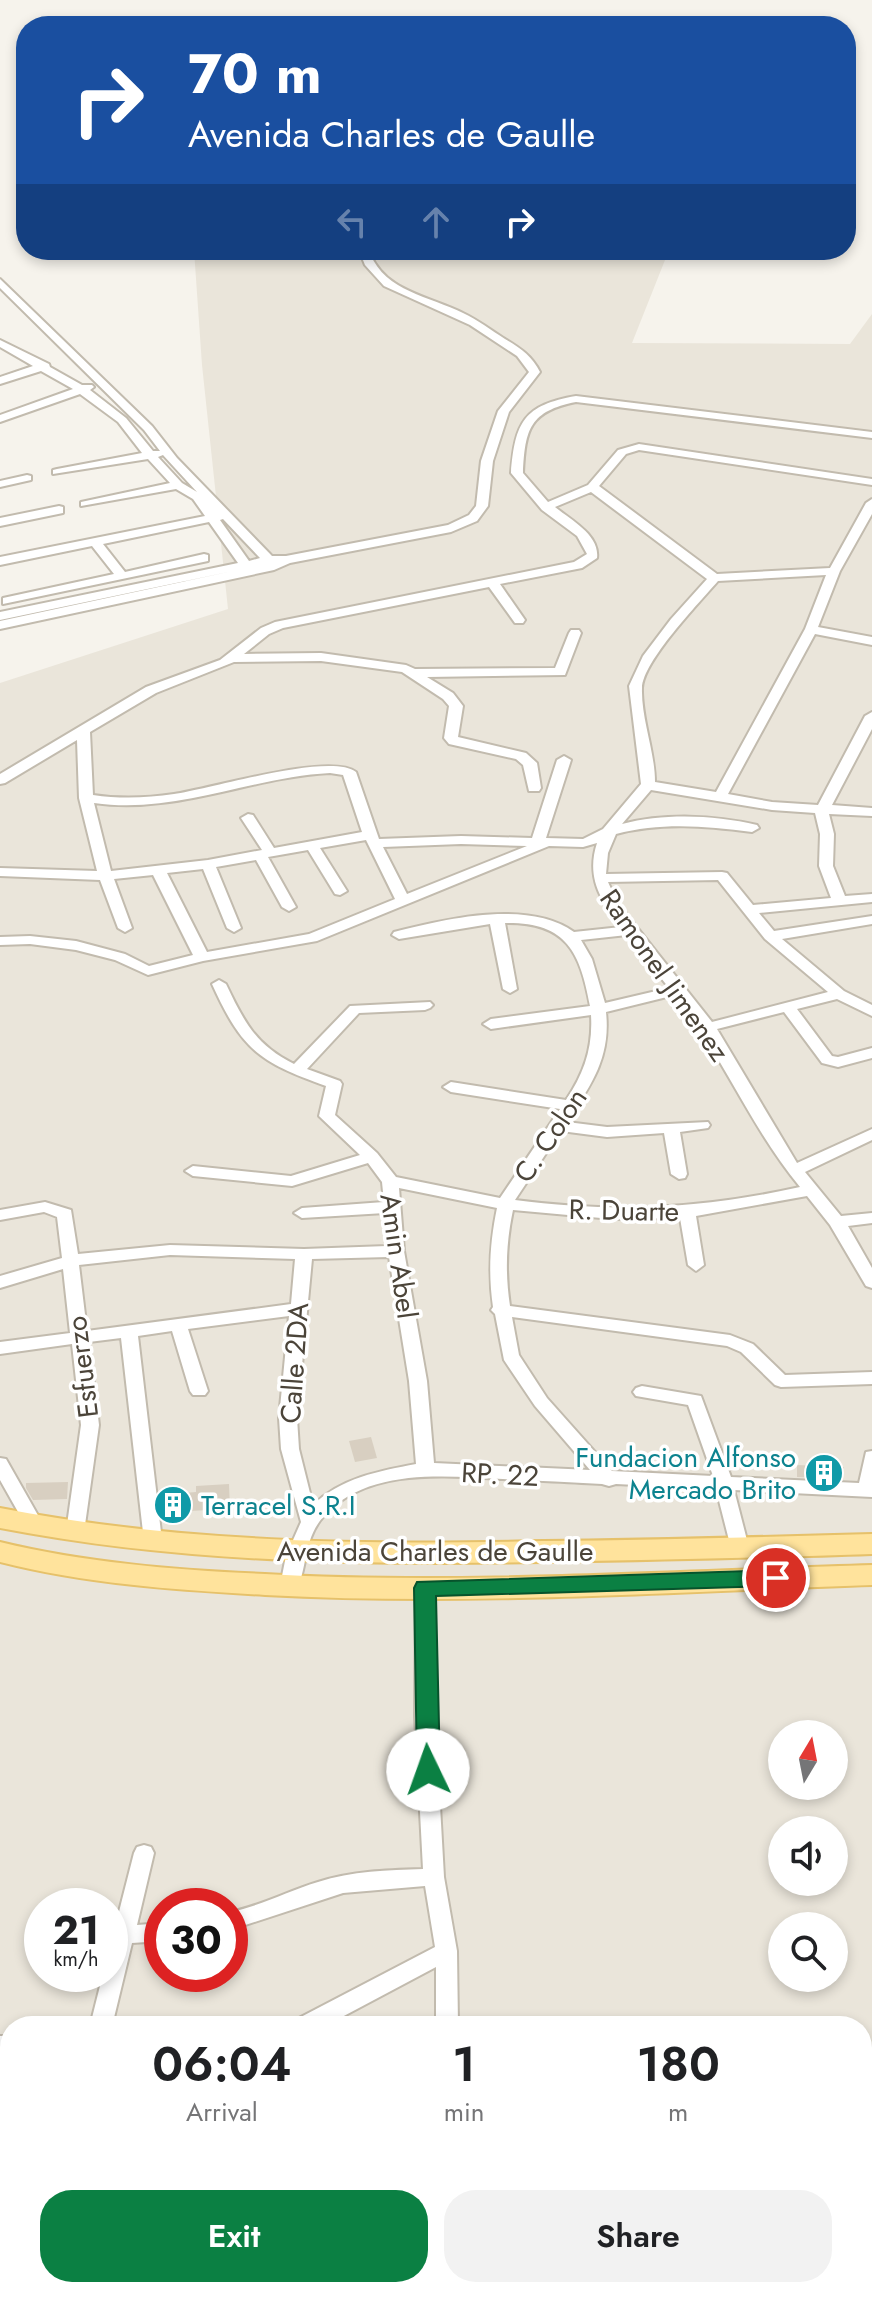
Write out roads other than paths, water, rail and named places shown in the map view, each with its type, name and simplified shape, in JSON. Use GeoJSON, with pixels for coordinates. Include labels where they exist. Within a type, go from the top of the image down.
{"type":"FeatureCollection","features":[{"type":"Feature","properties":{"kind":"main road","name":"Avenida Charles de Gaulle"},"geometry":{"type":"LineString","coordinates":[[0,1518],[75,1532],[293,1553],[413,1555],[872,1544]]}},
{"type":"Feature","properties":{"kind":"main road","name":"Avenida Charles de Gaulle"},"geometry":{"type":"LineString","coordinates":[[0,1552],[28,1559],[199,1580],[289,1586],[425,1588],[872,1575]]}},
{"type":"Feature","properties":{"kind":"street"},"geometry":{"type":"LineString","coordinates":[[1,619],[451,528],[473,518],[482,506],[487,461],[504,411],[535,372],[529,358],[459,315],[409,294],[377,276],[365,260]]}},
{"type":"Feature","properties":{"kind":"street"},"geometry":{"type":"LineString","coordinates":[[0,282],[148,428],[220,516],[248,568]]}},
{"type":"Feature","properties":{"kind":"street"},"geometry":{"type":"LineString","coordinates":[[1,344],[45,366],[122,420],[178,485],[276,562]]}},
{"type":"Feature","properties":{"kind":"street"},"geometry":{"type":"LineString","coordinates":[[0,381],[45,366]]}},
{"type":"Feature","properties":{"kind":"street"},"geometry":{"type":"LineString","coordinates":[[0,419],[101,384]]}},
{"type":"Feature","properties":{"kind":"street"},"geometry":{"type":"LineString","coordinates":[[0,780],[151,690],[206,671],[232,658],[265,631],[279,625],[578,565],[593,555],[592,547],[575,529],[546,507],[517,473],[518,449],[530,415],[542,406],[576,399],[872,435]]}},
{"type":"Feature","properties":{"kind":"street"},"geometry":{"type":"LineString","coordinates":[[546,507],[592,487],[622,452],[639,447],[872,482]]}},
{"type":"Feature","properties":{"kind":"street"},"geometry":{"type":"LineString","coordinates":[[57,472],[167,452]]}},
{"type":"Feature","properties":{"kind":"street"},"geometry":{"type":"LineString","coordinates":[[0,484],[27,478]]}},
{"type":"Feature","properties":{"kind":"street"},"geometry":{"type":"LineString","coordinates":[[85,504],[178,485]]}},
{"type":"Feature","properties":{"kind":"street"},"geometry":{"type":"LineString","coordinates":[[592,487],[714,578],[834,571]]}},
{"type":"Feature","properties":{"kind":"street"},"geometry":{"type":"LineString","coordinates":[[720,797],[811,629],[834,571],[872,503]]}},
{"type":"Feature","properties":{"kind":"street"},"geometry":{"type":"LineString","coordinates":[[0,522],[59,510]]}},
{"type":"Feature","properties":{"kind":"street"},"geometry":{"type":"LineString","coordinates":[[0,561],[220,516]]}},
{"type":"Feature","properties":{"kind":"street"},"geometry":{"type":"LineString","coordinates":[[95,542],[121,575]]}},
{"type":"Feature","properties":{"kind":"street"},"geometry":{"type":"LineString","coordinates":[[7,601],[204,558]]}},
{"type":"Feature","properties":{"kind":"street"},"geometry":{"type":"LineString","coordinates":[[714,578],[675,622],[648,659],[635,686],[648,785],[822,811],[872,812]]}},
{"type":"Feature","properties":{"kind":"street"},"geometry":{"type":"LineString","coordinates":[[492,582],[519,620]]}},
{"type":"Feature","properties":{"kind":"street"},"geometry":{"type":"LineString","coordinates":[[811,629],[872,641]]}},
{"type":"Feature","properties":{"kind":"street"},"geometry":{"type":"LineString","coordinates":[[412,673],[560,672],[575,633]]}},
{"type":"Feature","properties":{"kind":"street"},"geometry":{"type":"LineString","coordinates":[[232,658],[321,657],[406,669],[448,696],[456,706],[451,738],[454,741],[521,756],[530,763],[534,788]]}},
{"type":"Feature","properties":{"kind":"street"},"geometry":{"type":"LineString","coordinates":[[839,900],[826,866],[827,834],[822,811],[872,716]]}},
{"type":"Feature","properties":{"kind":"street"},"geometry":{"type":"LineString","coordinates":[[84,732],[87,815],[104,876],[125,928]]}},
{"type":"Feature","properties":{"kind":"street"},"geometry":{"type":"LineString","coordinates":[[544,842],[564,760]]}},
{"type":"Feature","properties":{"kind":"street"},"geometry":{"type":"LineString","coordinates":[[86,798],[107,802],[164,797],[300,773],[342,769],[349,772],[372,839],[403,900]]}},
{"type":"Feature","properties":{"kind":"street","name":"Ramonel Jimenez"},"geometry":{"type":"LineString","coordinates":[[648,785],[608,832],[601,853],[599,878],[610,903],[708,1027],[756,1114],[837,1222],[872,1282]]}},
{"type":"Feature","properties":{"kind":"street"},"geometry":{"type":"LineString","coordinates":[[248,818],[289,907]]}},
{"type":"Feature","properties":{"kind":"street"},"geometry":{"type":"LineString","coordinates":[[0,872],[104,876],[372,839],[597,841],[608,832],[684,822],[752,828]]}},
{"type":"Feature","properties":{"kind":"street"},"geometry":{"type":"LineString","coordinates":[[0,941],[30,939],[102,952],[148,971],[202,957],[312,938],[544,842]]}},
{"type":"Feature","properties":{"kind":"street"},"geometry":{"type":"LineString","coordinates":[[312,846],[340,891]]}},
{"type":"Feature","properties":{"kind":"street"},"geometry":{"type":"LineString","coordinates":[[208,864],[234,928]]}},
{"type":"Feature","properties":{"kind":"street"},"geometry":{"type":"LineString","coordinates":[[157,868],[202,957]]}},
{"type":"Feature","properties":{"kind":"street"},"geometry":{"type":"LineString","coordinates":[[599,878],[722,876],[770,936],[839,994],[872,1011]]}},
{"type":"Feature","properties":{"kind":"street"},"geometry":{"type":"LineString","coordinates":[[749,910],[872,898]]}},
{"type":"Feature","properties":{"kind":"street"},"geometry":{"type":"LineString","coordinates":[[770,936],[872,920]]}},
{"type":"Feature","properties":{"kind":"street"},"geometry":{"type":"LineString","coordinates":[[399,935],[453,923],[497,921],[537,921],[557,927],[572,937],[630,930]]}},
{"type":"Feature","properties":{"kind":"street"},"geometry":{"type":"LineString","coordinates":[[497,921],[510,989]]}},
{"type":"Feature","properties":{"kind":"street","name":"C. Colon"},"geometry":{"type":"LineString","coordinates":[[572,937],[583,954],[600,1009],[598,1046],[590,1075],[506,1202],[498,1249],[500,1310],[510,1356],[541,1402],[609,1480]]}},
{"type":"Feature","properties":{"kind":"street","name":"Amin Abel"},"geometry":{"type":"LineString","coordinates":[[219,984],[235,1021],[264,1056],[334,1084],[327,1116],[371,1157],[390,1181],[396,1251],[418,1381],[425,1469]]}},
{"type":"Feature","properties":{"kind":"street"},"geometry":{"type":"LineString","coordinates":[[491,1024],[600,1009],[678,990]]}},
{"type":"Feature","properties":{"kind":"street"},"geometry":{"type":"LineString","coordinates":[[708,1027],[839,994]]}},
{"type":"Feature","properties":{"kind":"street"},"geometry":{"type":"LineString","coordinates":[[296,1071],[355,1009],[425,1005]]}},
{"type":"Feature","properties":{"kind":"street"},"geometry":{"type":"LineString","coordinates":[[788,1007],[827,1060],[838,1062],[872,1053]]}},
{"type":"Feature","properties":{"kind":"street"},"geometry":{"type":"LineString","coordinates":[[451,1087],[568,1105]]}},
{"type":"Feature","properties":{"kind":"street"},"geometry":{"type":"LineString","coordinates":[[555,1125],[607,1132],[702,1125]]}},
{"type":"Feature","properties":{"kind":"street"},"geometry":{"type":"LineString","coordinates":[[671,1128],[679,1174]]}},
{"type":"Feature","properties":{"kind":"street"},"geometry":{"type":"LineString","coordinates":[[795,1170],[872,1134]]}},
{"type":"Feature","properties":{"kind":"street"},"geometry":{"type":"LineString","coordinates":[[193,1171],[298,1180],[371,1157]]}},
{"type":"Feature","properties":{"kind":"street","name":"R. Duarte"},"geometry":{"type":"LineString","coordinates":[[390,1181],[441,1195],[623,1214],[687,1212],[748,1204],[811,1190]]}},
{"type":"Feature","properties":{"kind":"street","name":"Esfuerzo"},"geometry":{"type":"LineString","coordinates":[[0,1215],[45,1207],[65,1214],[90,1425],[75,1532]]}},
{"type":"Feature","properties":{"kind":"street"},"geometry":{"type":"LineString","coordinates":[[302,1213],[390,1207]]}},
{"type":"Feature","properties":{"kind":"street"},"geometry":{"type":"LineString","coordinates":[[687,1212],[696,1265]]}},
{"type":"Feature","properties":{"kind":"street"},"geometry":{"type":"LineString","coordinates":[[837,1222],[872,1218]]}},
{"type":"Feature","properties":{"kind":"street"},"geometry":{"type":"LineString","coordinates":[[0,1282],[70,1261],[170,1250],[304,1254],[396,1251]]}},
{"type":"Feature","properties":{"kind":"street","name":"Calle 2DA"},"geometry":{"type":"LineString","coordinates":[[304,1254],[288,1432],[308,1519]]}},
{"type":"Feature","properties":{"kind":"street"},"geometry":{"type":"LineString","coordinates":[[0,1348],[298,1309]]}},
{"type":"Feature","properties":{"kind":"street"},"geometry":{"type":"LineString","coordinates":[[500,1310],[730,1341],[743,1345],[781,1381],[872,1378]]}},
{"type":"Feature","properties":{"kind":"street"},"geometry":{"type":"LineString","coordinates":[[178,1323],[199,1391]]}},
{"type":"Feature","properties":{"kind":"street"},"geometry":{"type":"LineString","coordinates":[[129,1330],[153,1541]]}},
{"type":"Feature","properties":{"kind":"street"},"geometry":{"type":"LineString","coordinates":[[642,1392],[694,1398],[740,1548]]}},
{"type":"Feature","properties":{"kind":"street"},"geometry":{"type":"LineString","coordinates":[[870,1490],[872,1457]]}},
{"type":"Feature","properties":{"kind":"street"},"geometry":{"type":"LineString","coordinates":[[0,1464],[35,1526]]}},
{"type":"Feature","properties":{"kind":"street","name":"RP. 22"},"geometry":{"type":"LineString","coordinates":[[289,1586],[293,1553],[308,1519],[340,1492],[361,1482],[425,1469],[870,1490]]}},
{"type":"Feature","properties":{"kind":"street"},"geometry":{"type":"LineString","coordinates":[[425,1588],[425,1716],[434,1877],[446,1951],[447,2016]]}},
{"type":"Feature","properties":{"kind":"street"},"geometry":{"type":"LineString","coordinates":[[128,1922],[144,1853]]}},
{"type":"Feature","properties":{"kind":"street"},"geometry":{"type":"LineString","coordinates":[[248,1917],[328,1887],[373,1878],[434,1877]]}},
{"type":"Feature","properties":{"kind":"street"},"geometry":{"type":"LineString","coordinates":[[324,2016],[446,1951]]}},
{"type":"Feature","properties":{"kind":"street"},"geometry":{"type":"LineString","coordinates":[[104,2016],[110,1992]]}},
{"type":"Feature","properties":{"kind":"place","name":"Fundacion Alfonso Mercado Brito"},"geometry":{"type":"Point","coordinates":[824,1473]}},
{"type":"Feature","properties":{"kind":"place","name":"Terracel S.R.I"},"geometry":{"type":"Point","coordinates":[173,1505]}}]}
